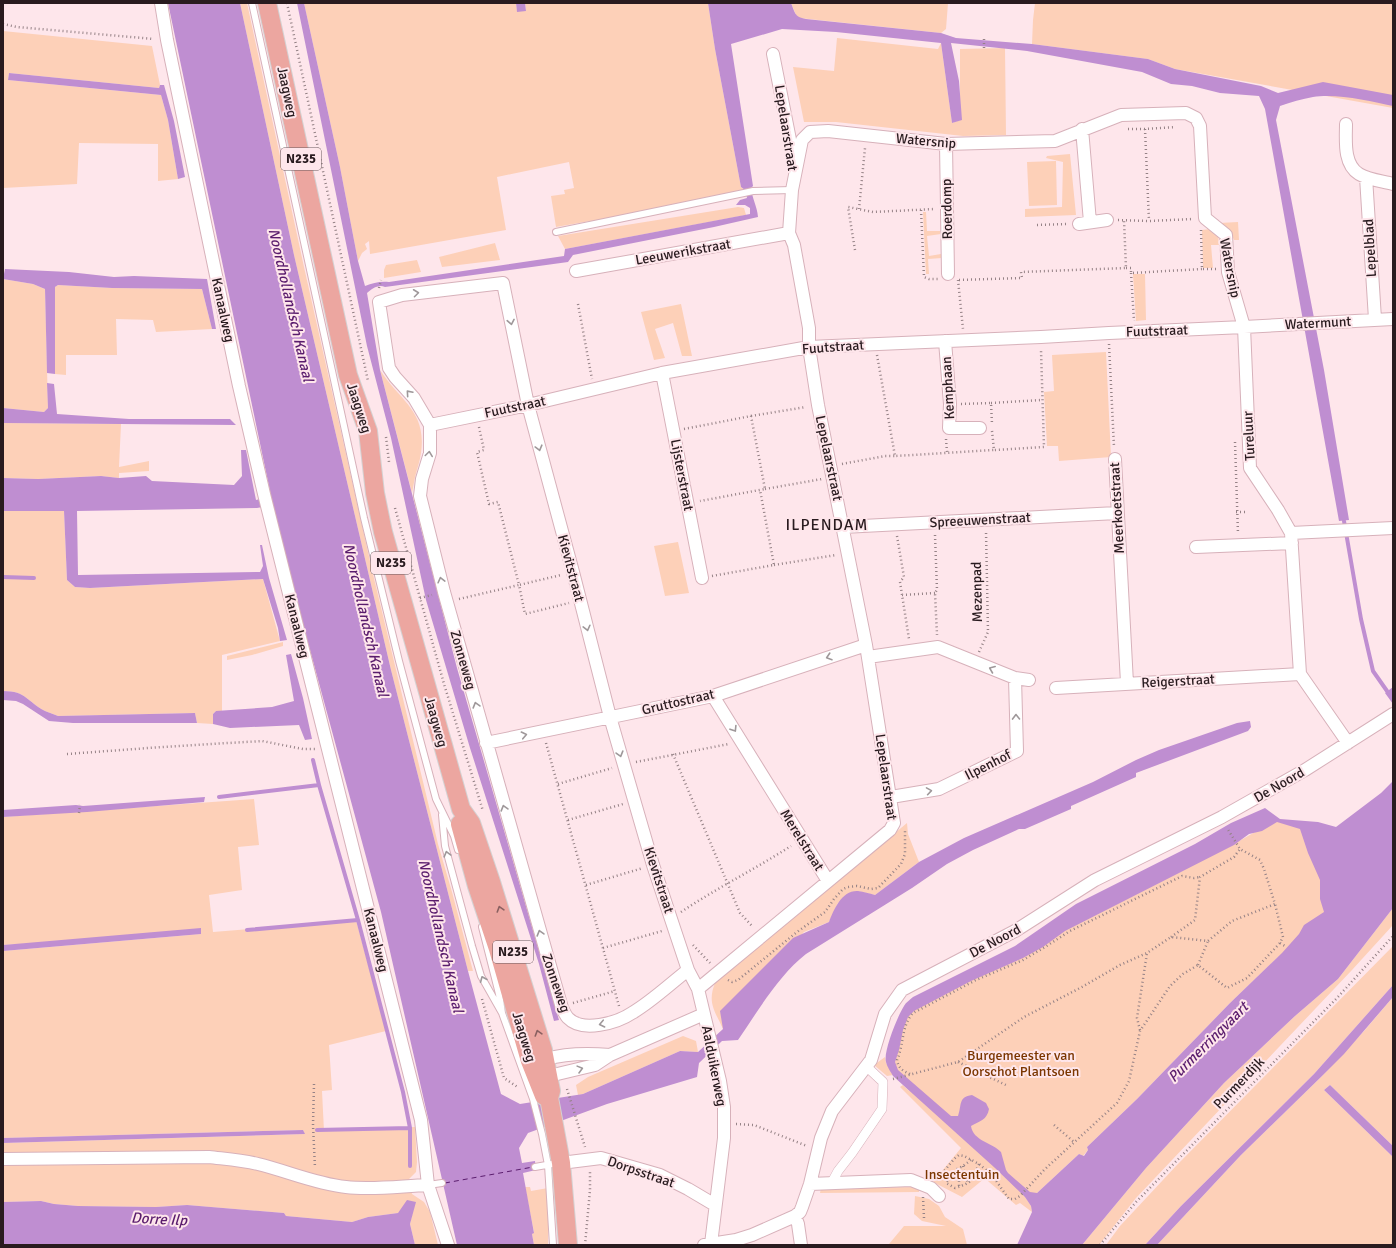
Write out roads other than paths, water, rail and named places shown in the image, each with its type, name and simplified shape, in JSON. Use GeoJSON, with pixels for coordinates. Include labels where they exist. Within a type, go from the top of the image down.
{"type":"FeatureCollection","features":[{"type":"Feature","properties":{"kind":"main road","name":"Jaagweg"},"geometry":{"type":"LineString","coordinates":[[267,3],[348,375],[368,431],[374,487],[383,532],[461,809],[460,826],[473,871],[498,950],[530,1061],[544,1072],[543,1095],[541,1099],[555,1164],[568,1245]]}},
{"type":"Feature","properties":{"kind":"street","name":"Kanaalweg"},"geometry":{"type":"LineString","coordinates":[[161,3],[166,40],[239,386],[267,510],[421,1120],[428,1184],[448,1245]]}},
{"type":"Feature","properties":{"kind":"street","name":"Lepelaarstraat"},"geometry":{"type":"LineString","coordinates":[[773,54],[796,170],[792,190],[789,233],[794,245],[810,328],[810,347],[818,405],[867,651],[894,818],[893,826],[890,830],[828,881]]}},
{"type":"Feature","properties":{"kind":"street","name":"Watersnip"},"geometry":{"type":"LineString","coordinates":[[796,170],[802,140],[810,132],[828,131],[946,144],[1055,141],[1121,114],[1186,113],[1198,121],[1200,126],[1202,218],[1226,235],[1228,268],[1244,327]]}},
{"type":"Feature","properties":{"kind":"street"},"geometry":{"type":"LineString","coordinates":[[1346,124],[1346,148],[1348,161],[1353,169],[1366,177],[1393,184]]}},
{"type":"Feature","properties":{"kind":"street"},"geometry":{"type":"LineString","coordinates":[[1082,129],[1085,223],[1107,220]]}},
{"type":"Feature","properties":{"kind":"street","name":"Roerdomp"},"geometry":{"type":"LineString","coordinates":[[946,144],[947,209],[953,277]]}},
{"type":"Feature","properties":{"kind":"street","name":"Lepelblad"},"geometry":{"type":"LineString","coordinates":[[1366,177],[1375,319]]}},
{"type":"Feature","properties":{"kind":"street","name":"Leeuwerikstraat"},"geometry":{"type":"LineString","coordinates":[[576,271],[789,233]]}},
{"type":"Feature","properties":{"kind":"street","name":"Kievitstraat"},"geometry":{"type":"LineString","coordinates":[[430,425],[414,398],[395,377],[390,368],[378,302],[402,295],[503,283],[528,405],[610,717],[634,801],[688,970]]}},
{"type":"Feature","properties":{"kind":"street","name":"Watermunt"},"geometry":{"type":"LineString","coordinates":[[1244,327],[1393,319]]}},
{"type":"Feature","properties":{"kind":"street","name":"Fuutstraat"},"geometry":{"type":"LineString","coordinates":[[430,425],[528,405],[662,372],[810,347],[1244,327]]}},
{"type":"Feature","properties":{"kind":"street","name":"Tureluur"},"geometry":{"type":"LineString","coordinates":[[1244,327],[1250,468],[1278,510],[1291,538],[1300,674]]}},
{"type":"Feature","properties":{"kind":"street","name":"Kemphaan"},"geometry":{"type":"LineString","coordinates":[[945,341],[950,404],[949,428],[980,428]]}},
{"type":"Feature","properties":{"kind":"street","name":"Lijsterstraat"},"geometry":{"type":"LineString","coordinates":[[662,372],[702,578]]}},
{"type":"Feature","properties":{"kind":"street","name":"Zonneweg"},"geometry":{"type":"LineString","coordinates":[[430,425],[430,453],[422,479],[420,496],[447,602],[561,1006],[568,1019],[581,1025],[588,1026],[603,1024],[627,1016],[688,970]]}},
{"type":"Feature","properties":{"kind":"street","name":"Meerkoetstraat"},"geometry":{"type":"LineString","coordinates":[[1115,459],[1127,683]]}},
{"type":"Feature","properties":{"kind":"street","name":"Spreeuwenstraat"},"geometry":{"type":"LineString","coordinates":[[843,527],[1117,513]]}},
{"type":"Feature","properties":{"kind":"street"},"geometry":{"type":"LineString","coordinates":[[1196,547],[1291,538],[1338,531],[1393,528]]}},
{"type":"Feature","properties":{"kind":"street"},"geometry":{"type":"LineString","coordinates":[[867,651],[938,648],[1015,678],[1029,680]]}},
{"type":"Feature","properties":{"kind":"street","name":"Gruttostraat"},"geometry":{"type":"LineString","coordinates":[[486,743],[713,696],[867,651]]}},
{"type":"Feature","properties":{"kind":"street"},"geometry":{"type":"LineString","coordinates":[[1300,674],[1348,743]]}},
{"type":"Feature","properties":{"kind":"street","name":"Reigerstraat"},"geometry":{"type":"LineString","coordinates":[[1056,688],[1300,674]]}},
{"type":"Feature","properties":{"kind":"street","name":"Ilpenhof"},"geometry":{"type":"LineString","coordinates":[[891,797],[938,789],[1017,751],[1015,678]]}},
{"type":"Feature","properties":{"kind":"street","name":"Merelstraat"},"geometry":{"type":"LineString","coordinates":[[698,989],[828,881],[713,696]]}},
{"type":"Feature","properties":{"kind":"street","name":"De Noord"},"geometry":{"type":"LineString","coordinates":[[795,1216],[800,1212],[802,1207],[810,1184],[821,1138],[832,1111],[867,1067],[871,1060],[885,1014],[902,990],[1015,931],[1095,880],[1222,817],[1305,770],[1393,714]]}},
{"type":"Feature","properties":{"kind":"street"},"geometry":{"type":"LineString","coordinates":[[688,970],[698,989],[704,1014]]}},
{"type":"Feature","properties":{"kind":"street","name":"Aalduikerweg"},"geometry":{"type":"LineString","coordinates":[[544,1072],[595,1065],[610,1055],[704,1014],[720,1081],[724,1107],[721,1162],[715,1205],[707,1244]]}},
{"type":"Feature","properties":{"kind":"street","name":"Aalduikerweg"},"geometry":{"type":"LineString","coordinates":[[544,1072],[560,1055],[610,1055]]}},
{"type":"Feature","properties":{"kind":"street"},"geometry":{"type":"LineString","coordinates":[[831,1184],[838,1171],[882,1109],[883,1082],[867,1067]]}},
{"type":"Feature","properties":{"kind":"street"},"geometry":{"type":"LineString","coordinates":[[3,1159],[209,1157],[257,1163],[315,1181],[346,1188],[428,1184]]}},
{"type":"Feature","properties":{"kind":"street","name":"Dorpsstraat"},"geometry":{"type":"LineString","coordinates":[[555,1164],[601,1158],[660,1175],[715,1205]]}},
{"type":"Feature","properties":{"kind":"street"},"geometry":{"type":"LineString","coordinates":[[810,1184],[911,1180],[931,1190]]}},
{"type":"Feature","properties":{"kind":"street"},"geometry":{"type":"LineString","coordinates":[[707,1244],[736,1240],[752,1235],[795,1216],[798,1224],[801,1245]]}},
{"type":"Feature","properties":{"kind":"lane"},"geometry":{"type":"LineString","coordinates":[[252,3],[364,518],[399,661],[436,799],[454,836],[461,859]]}},
{"type":"Feature","properties":{"kind":"lane"},"geometry":{"type":"LineString","coordinates":[[556,232],[753,191],[792,190]]}},
{"type":"Feature","properties":{"kind":"lane"},"geometry":{"type":"LineString","coordinates":[[441,812],[445,846],[481,976],[502,1013],[541,1099]]}},
{"type":"Feature","properties":{"kind":"lane"},"geometry":{"type":"LineString","coordinates":[[479,919],[499,994],[502,1013]]}},
{"type":"Feature","properties":{"kind":"lane"},"geometry":{"type":"LineString","coordinates":[[535,1167],[555,1164],[553,1245]]}},
{"type":"Feature","properties":{"kind":"lane"},"geometry":{"type":"LineString","coordinates":[[428,1184],[442,1183]]}},
{"type":"Feature","properties":{"kind":"water","name":"Noordhollandsch Kanaal"},"geometry":{"type":"Polygon","coordinates":[[[168,3],[240,3],[294,255],[391,670],[501,1094],[520,1104],[583,1094],[680,1051],[698,1052],[723,1029],[720,1011],[793,938],[829,922],[839,901],[847,894],[858,891],[875,895],[919,862],[964,838],[1093,782],[1159,750],[1237,723],[1250,721],[1251,727],[1248,731],[1136,773],[1136,777],[1071,806],[1071,809],[1025,829],[1019,829],[973,850],[947,864],[912,888],[806,954],[777,983],[738,1040],[722,1041],[699,1063],[697,1077],[607,1104],[528,1133],[519,1148],[522,1163],[535,1161],[536,1170],[523,1173],[534,1233],[532,1234],[534,1245],[457,1245],[381,912],[294,591],[273,505],[257,508],[77,511],[78,575],[260,572],[263,566],[260,545],[262,545],[269,578],[287,640],[280,641],[278,628],[263,579],[90,588],[75,587],[67,580],[64,511],[3,511],[3,478],[38,479],[101,476],[119,478],[146,476],[152,481],[234,485],[242,476],[241,450],[246,450],[256,500],[271,496],[168,3]]]}},
{"type":"Feature","properties":{"kind":"water"},"geometry":{"type":"Polygon","coordinates":[[[297,3],[304,3],[340,167],[358,261],[365,286],[380,282],[389,282],[564,256],[565,249],[750,214],[750,208],[745,205],[736,205],[740,200],[747,198],[745,190],[741,187],[715,49],[708,3],[791,3],[797,15],[806,19],[941,33],[956,38],[1032,44],[1148,59],[1175,69],[1261,86],[1278,93],[1323,82],[1393,95],[1393,106],[1364,100],[1332,96],[1309,98],[1280,106],[1276,120],[1324,370],[1349,520],[1339,521],[1265,109],[1259,96],[1220,93],[1192,86],[1171,84],[1142,72],[1027,51],[951,43],[959,81],[962,120],[952,123],[941,43],[836,32],[782,29],[731,44],[753,186],[751,188],[758,217],[573,255],[568,262],[385,287],[380,286],[375,287],[367,293],[380,370],[457,668],[559,1020],[554,1021],[539,964],[470,748],[426,600],[391,438],[367,346],[297,3]]]}},
{"type":"Feature","properties":{"kind":"water"},"geometry":{"type":"Polygon","coordinates":[[[516,3],[525,3],[526,11],[517,12],[516,3]]]}},
{"type":"Feature","properties":{"kind":"water"},"geometry":{"type":"Polygon","coordinates":[[[9,73],[159,88],[160,85],[164,85],[174,121],[185,177],[178,179],[168,120],[161,95],[8,80],[9,73]]]}},
{"type":"Feature","properties":{"kind":"water"},"geometry":{"type":"Polygon","coordinates":[[[5,269],[69,272],[114,277],[134,276],[207,279],[216,329],[212,329],[202,289],[112,288],[58,285],[55,287],[55,374],[47,373],[45,289],[33,284],[3,279],[5,269]]]}},
{"type":"Feature","properties":{"kind":"water"},"geometry":{"type":"Polygon","coordinates":[[[47,383],[54,384],[57,414],[129,419],[230,419],[236,425],[3,423],[3,408],[44,412],[48,408],[47,383]]]}},
{"type":"Feature","properties":{"kind":"water"},"geometry":{"type":"Polygon","coordinates":[[[291,654],[312,739],[305,740],[299,725],[230,728],[213,724],[213,714],[216,711],[272,707],[294,701],[286,655],[291,654]]]}},
{"type":"Feature","properties":{"kind":"water"},"geometry":{"type":"Polygon","coordinates":[[[1393,687],[1393,704],[1385,693],[1393,687]]]}},
{"type":"Feature","properties":{"kind":"water"},"geometry":{"type":"Polygon","coordinates":[[[3,691],[11,691],[22,695],[39,708],[58,716],[195,713],[197,723],[73,723],[49,721],[23,704],[16,701],[3,700],[3,691]]]}},
{"type":"Feature","properties":{"kind":"water","name":"Purmerringvaart"},"geometry":{"type":"Polygon","coordinates":[[[1393,781],[1393,908],[1338,979],[1295,1016],[1224,1083],[1146,1168],[1082,1245],[1017,1245],[1032,1212],[1031,1206],[1025,1197],[893,1076],[887,1066],[886,1057],[889,1042],[898,1017],[906,1003],[913,997],[1015,946],[1076,904],[1195,844],[1231,823],[1265,808],[1280,819],[1318,822],[1336,827],[1381,793],[1393,781]],[[1277,822],[1262,831],[1249,834],[1234,845],[1065,931],[1043,947],[1023,958],[971,981],[914,1011],[908,1017],[903,1030],[895,1062],[898,1070],[951,1116],[958,1116],[962,1100],[968,1096],[972,1095],[986,1103],[989,1109],[987,1116],[983,1120],[971,1126],[975,1135],[1001,1152],[1008,1173],[1030,1192],[1037,1193],[1079,1154],[1084,1156],[1088,1150],[1087,1147],[1137,1099],[1230,1003],[1282,953],[1299,934],[1304,925],[1324,912],[1320,899],[1320,880],[1308,853],[1300,829],[1277,822]]]}},
{"type":"Feature","properties":{"kind":"water"},"geometry":{"type":"Polygon","coordinates":[[[205,797],[204,802],[87,812],[3,817],[3,810],[205,797]]]}},
{"type":"Feature","properties":{"kind":"water"},"geometry":{"type":"Polygon","coordinates":[[[201,928],[201,934],[3,951],[3,945],[201,928]]]}},
{"type":"Feature","properties":{"kind":"water"},"geometry":{"type":"Polygon","coordinates":[[[1393,985],[1393,997],[1344,1054],[1241,1155],[1157,1245],[1145,1245],[1181,1206],[1314,1074],[1393,985]]]}},
{"type":"Feature","properties":{"kind":"water"},"geometry":{"type":"Polygon","coordinates":[[[1330,1085],[1393,1146],[1393,1157],[1324,1090],[1330,1085]]]}},
{"type":"Feature","properties":{"kind":"water"},"geometry":{"type":"Polygon","coordinates":[[[303,1130],[305,1134],[3,1143],[3,1138],[303,1130]]]}},
{"type":"Feature","properties":{"kind":"water","name":"Dorre Ilp"},"geometry":{"type":"Polygon","coordinates":[[[407,1200],[416,1202],[410,1224],[415,1245],[3,1245],[3,1202],[41,1201],[54,1204],[78,1206],[156,1207],[187,1205],[284,1213],[286,1216],[352,1222],[368,1217],[398,1213],[407,1200]]]}},
{"type":"Feature","properties":{"kind":"waterway"},"geometry":{"type":"LineString","coordinates":[[1344,521],[1361,619],[1373,671],[1387,691]]}},
{"type":"Feature","properties":{"kind":"waterway"},"geometry":{"type":"LineString","coordinates":[[3,577],[34,578]]}},
{"type":"Feature","properties":{"kind":"waterway"},"geometry":{"type":"LineString","coordinates":[[219,797],[319,785],[313,760]]}},
{"type":"Feature","properties":{"kind":"waterway"},"geometry":{"type":"LineString","coordinates":[[319,785],[358,920]]}},
{"type":"Feature","properties":{"kind":"waterway"},"geometry":{"type":"LineString","coordinates":[[247,930],[358,920],[403,1092],[410,1128]]}},
{"type":"Feature","properties":{"kind":"waterway"},"geometry":{"type":"LineString","coordinates":[[317,1130],[410,1128],[410,1166]]}},
{"type":"Feature","properties":{"kind":"district","name":"ILPENDAM"},"geometry":{"type":"Point","coordinates":[827,525]}},
{"type":"Feature","properties":{"kind":"park label","name":"Burgemeester van Oorschot Plantsoen"},"geometry":{"type":"Point","coordinates":[1021,1064]}},
{"type":"Feature","properties":{"kind":"park label","name":"Insectentuin"},"geometry":{"type":"Point","coordinates":[962,1174]}}]}
